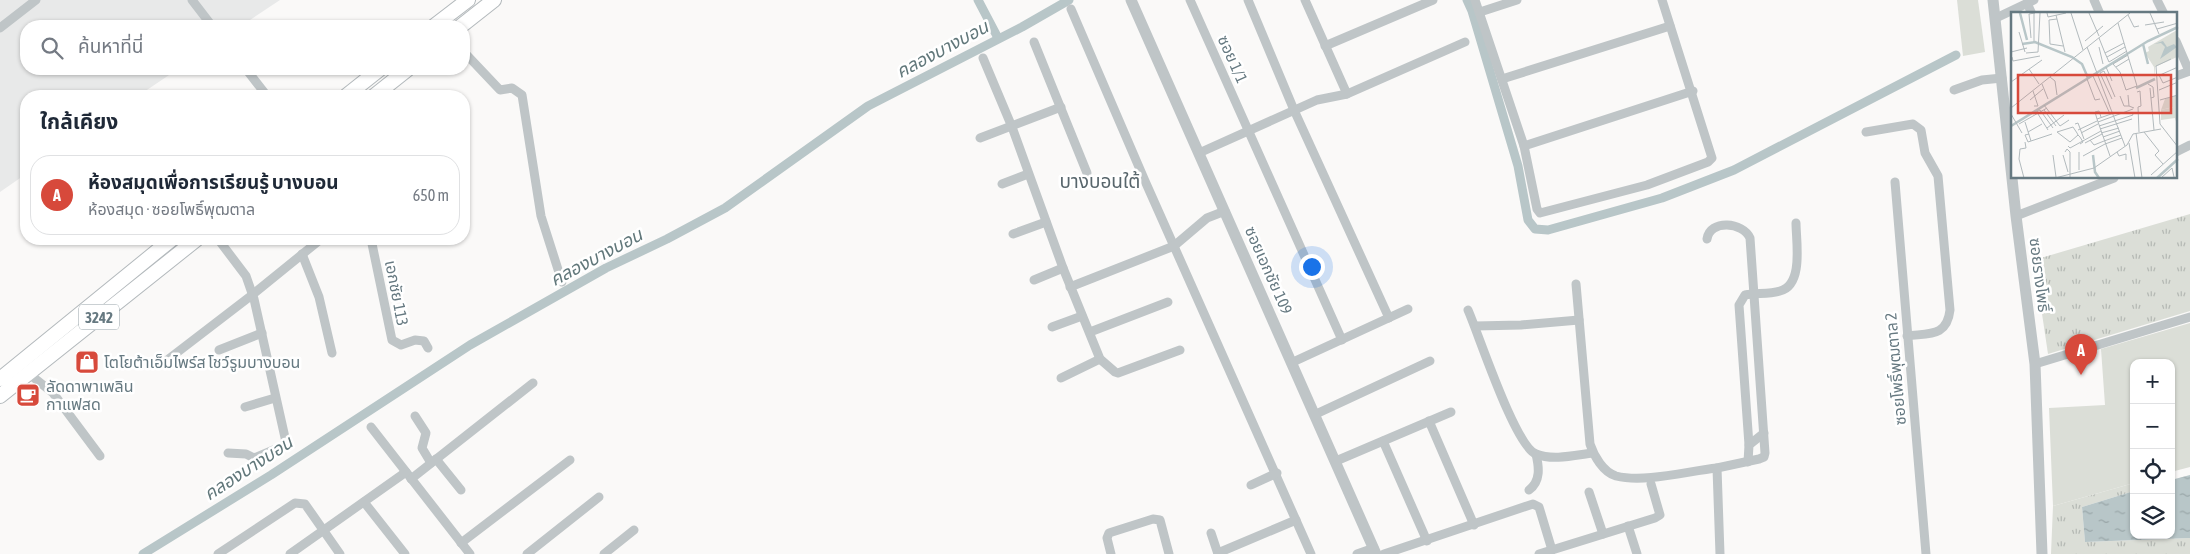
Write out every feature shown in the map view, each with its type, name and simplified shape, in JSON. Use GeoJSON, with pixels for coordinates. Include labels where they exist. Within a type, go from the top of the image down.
{"type":"FeatureCollection","features":[{"type":"Feature","properties":{"kind":"main road"},"geometry":{"type":"LineString","coordinates":[[442,20],[468,0]]}},
{"type":"Feature","properties":{"kind":"main road"},"geometry":{"type":"LineString","coordinates":[[469,20],[494,0]]}},
{"type":"Feature","properties":{"kind":"main road"},"geometry":{"type":"LineString","coordinates":[[354,90],[372,75]]}},
{"type":"Feature","properties":{"kind":"main road"},"geometry":{"type":"LineString","coordinates":[[382,90],[400,75]]}},
{"type":"Feature","properties":{"kind":"main road","name":"3242"},"geometry":{"type":"LineString","coordinates":[[0,378],[165,245]]}},
{"type":"Feature","properties":{"kind":"main road","name":"3242"},"geometry":{"type":"LineString","coordinates":[[0,396],[189,245]]}},
{"type":"Feature","properties":{"kind":"street"},"geometry":{"type":"LineString","coordinates":[[0,28],[36,0]]}},
{"type":"Feature","properties":{"kind":"street"},"geometry":{"type":"LineString","coordinates":[[192,0],[207,20]]}},
{"type":"Feature","properties":{"kind":"street","name":"ซอยเอกชัย 109"},"geometry":{"type":"LineString","coordinates":[[1131,0],[1293,362],[1375,551]]}},
{"type":"Feature","properties":{"kind":"street","name":"ซอย 1/1"},"geometry":{"type":"LineString","coordinates":[[1190,0],[1342,340]]}},
{"type":"Feature","properties":{"kind":"street"},"geometry":{"type":"LineString","coordinates":[[1248,0],[1294,110],[1389,318]]}},
{"type":"Feature","properties":{"kind":"street"},"geometry":{"type":"LineString","coordinates":[[1305,0],[1347,94]]}},
{"type":"Feature","properties":{"kind":"street"},"geometry":{"type":"LineString","coordinates":[[1325,46],[1433,0]]}},
{"type":"Feature","properties":{"kind":"street"},"geometry":{"type":"LineString","coordinates":[[1475,0],[1524,146],[1537,210],[1540,213],[1647,184],[1708,162],[1712,158],[1662,0]]}},
{"type":"Feature","properties":{"kind":"street"},"geometry":{"type":"LineString","coordinates":[[1480,12],[1517,0]]}},
{"type":"Feature","properties":{"kind":"street","name":"ซอยรางโพธิ์"},"geometry":{"type":"LineString","coordinates":[[1994,0],[2011,167]]}},
{"type":"Feature","properties":{"kind":"street"},"geometry":{"type":"LineString","coordinates":[[2094,0],[2099,12]]}},
{"type":"Feature","properties":{"kind":"street"},"geometry":{"type":"LineString","coordinates":[[2157,0],[2163,12]]}},
{"type":"Feature","properties":{"kind":"street"},"geometry":{"type":"LineString","coordinates":[[1996,18],[2031,2]]}},
{"type":"Feature","properties":{"kind":"street"},"geometry":{"type":"LineString","coordinates":[[1071,9],[1174,246],[1277,473],[1311,554]]}},
{"type":"Feature","properties":{"kind":"street"},"geometry":{"type":"LineString","coordinates":[[1502,79],[1670,26]]}},
{"type":"Feature","properties":{"kind":"street"},"geometry":{"type":"LineString","coordinates":[[1034,42],[1087,173]]}},
{"type":"Feature","properties":{"kind":"street"},"geometry":{"type":"LineString","coordinates":[[1199,153],[1317,100],[1347,94],[1465,42]]}},
{"type":"Feature","properties":{"kind":"street"},"geometry":{"type":"LineString","coordinates":[[2178,45],[2190,71],[2178,75]]}},
{"type":"Feature","properties":{"kind":"street"},"geometry":{"type":"LineString","coordinates":[[470,58],[500,90],[512,88],[522,95],[541,216],[562,282]]}},
{"type":"Feature","properties":{"kind":"street"},"geometry":{"type":"LineString","coordinates":[[983,58],[1012,127],[1070,287],[1100,359],[1114,372],[1118,373],[1180,350]]}},
{"type":"Feature","properties":{"kind":"street"},"geometry":{"type":"LineString","coordinates":[[251,75],[262,90]]}},
{"type":"Feature","properties":{"kind":"street"},"geometry":{"type":"LineString","coordinates":[[1954,90],[1982,80],[2002,78]]}},
{"type":"Feature","properties":{"kind":"street"},"geometry":{"type":"LineString","coordinates":[[1524,146],[1692,91]]}},
{"type":"Feature","properties":{"kind":"street"},"geometry":{"type":"LineString","coordinates":[[980,138],[1060,107]]}},
{"type":"Feature","properties":{"kind":"street"},"geometry":{"type":"LineString","coordinates":[[1866,132],[1913,124],[1918,126],[1921,130],[1925,153],[1938,176],[1950,310],[1949,320],[1946,327],[1938,331],[1907,336]]}},
{"type":"Feature","properties":{"kind":"street"},"geometry":{"type":"LineString","coordinates":[[2178,151],[2190,145]]}},
{"type":"Feature","properties":{"kind":"street"},"geometry":{"type":"LineString","coordinates":[[1002,184],[1028,174]]}},
{"type":"Feature","properties":{"kind":"street","name":"ซอยรางโพธิ์"},"geometry":{"type":"LineString","coordinates":[[2012,179],[2035,364],[2042,554]]}},
{"type":"Feature","properties":{"kind":"street"},"geometry":{"type":"LineString","coordinates":[[2016,216],[2111,179]]}},
{"type":"Feature","properties":{"kind":"street","name":"ซอยโพธิ์พุฒตาล 2"},"geometry":{"type":"LineString","coordinates":[[1895,182],[1926,554]]}},
{"type":"Feature","properties":{"kind":"street"},"geometry":{"type":"LineString","coordinates":[[1070,287],[1174,246],[1207,218],[1225,211]]}},
{"type":"Feature","properties":{"kind":"street"},"geometry":{"type":"LineString","coordinates":[[1013,234],[1046,222]]}},
{"type":"Feature","properties":{"kind":"street"},"geometry":{"type":"LineString","coordinates":[[1748,462],[1749,445],[1739,305],[1745,296],[1782,291],[1793,281],[1796,268],[1796,223]]}},
{"type":"Feature","properties":{"kind":"street"},"geometry":{"type":"LineString","coordinates":[[1576,284],[1590,444],[1593,453],[1601,464],[1615,475],[1646,477],[1717,468],[1764,457],[1755,294],[1748,234],[1734,226],[1725,225],[1715,227],[1709,231],[1707,239]]}},
{"type":"Feature","properties":{"kind":"street"},"geometry":{"type":"LineString","coordinates":[[223,245],[246,276],[262,333],[286,442],[283,446],[254,458],[246,454],[228,453]]}},
{"type":"Feature","properties":{"kind":"street"},"geometry":{"type":"LineString","coordinates":[[166,361],[313,245]]}},
{"type":"Feature","properties":{"kind":"street","name":"เอกชัย 113"},"geometry":{"type":"LineString","coordinates":[[372,245],[392,340],[401,345],[420,340],[424,341],[428,348]]}},
{"type":"Feature","properties":{"kind":"street"},"geometry":{"type":"LineString","coordinates":[[302,254],[309,266],[320,297],[332,353]]}},
{"type":"Feature","properties":{"kind":"street"},"geometry":{"type":"LineString","coordinates":[[1034,280],[1063,268]]}},
{"type":"Feature","properties":{"kind":"street"},"geometry":{"type":"LineString","coordinates":[[1090,332],[1168,302]]}},
{"type":"Feature","properties":{"kind":"street"},"geometry":{"type":"LineString","coordinates":[[1293,362],[1408,309]]}},
{"type":"Feature","properties":{"kind":"street"},"geometry":{"type":"LineString","coordinates":[[1468,310],[1525,446],[1536,454],[1555,457],[1593,453]]}},
{"type":"Feature","properties":{"kind":"street"},"geometry":{"type":"LineString","coordinates":[[1052,327],[1082,316]]}},
{"type":"Feature","properties":{"kind":"street"},"geometry":{"type":"LineString","coordinates":[[2035,364],[2190,317]]}},
{"type":"Feature","properties":{"kind":"street"},"geometry":{"type":"LineString","coordinates":[[1475,326],[1521,325],[1579,320]]}},
{"type":"Feature","properties":{"kind":"street"},"geometry":{"type":"LineString","coordinates":[[219,350],[262,333]]}},
{"type":"Feature","properties":{"kind":"street"},"geometry":{"type":"LineString","coordinates":[[1061,378],[1100,359]]}},
{"type":"Feature","properties":{"kind":"street"},"geometry":{"type":"LineString","coordinates":[[1316,414],[1430,361]]}},
{"type":"Feature","properties":{"kind":"street"},"geometry":{"type":"LineString","coordinates":[[28,373],[54,393],[100,456]]}},
{"type":"Feature","properties":{"kind":"street"},"geometry":{"type":"LineString","coordinates":[[290,554],[364,502],[434,461],[534,383]]}},
{"type":"Feature","properties":{"kind":"street"},"geometry":{"type":"LineString","coordinates":[[245,407],[275,398]]}},
{"type":"Feature","properties":{"kind":"street"},"geometry":{"type":"LineString","coordinates":[[1336,461],[1451,412]]}},
{"type":"Feature","properties":{"kind":"street"},"geometry":{"type":"LineString","coordinates":[[415,416],[426,433],[422,448],[461,490]]}},
{"type":"Feature","properties":{"kind":"street"},"geometry":{"type":"LineString","coordinates":[[1429,421],[1474,525]]}},
{"type":"Feature","properties":{"kind":"street"},"geometry":{"type":"LineString","coordinates":[[371,427],[470,554]]}},
{"type":"Feature","properties":{"kind":"street"},"geometry":{"type":"LineString","coordinates":[[1749,445],[1764,433]]}},
{"type":"Feature","properties":{"kind":"street"},"geometry":{"type":"LineString","coordinates":[[1383,441],[1427,540]]}},
{"type":"Feature","properties":{"kind":"street"},"geometry":{"type":"LineString","coordinates":[[1529,490],[1537,481],[1538,466],[1536,454]]}},
{"type":"Feature","properties":{"kind":"street"},"geometry":{"type":"LineString","coordinates":[[461,543],[570,460]]}},
{"type":"Feature","properties":{"kind":"street"},"geometry":{"type":"LineString","coordinates":[[1717,468],[1720,554]]}},
{"type":"Feature","properties":{"kind":"street"},"geometry":{"type":"LineString","coordinates":[[1251,485],[1277,473]]}},
{"type":"Feature","properties":{"kind":"street"},"geometry":{"type":"LineString","coordinates":[[1539,554],[1660,515],[1651,484]]}},
{"type":"Feature","properties":{"kind":"street"},"geometry":{"type":"LineString","coordinates":[[1589,492],[1603,534]]}},
{"type":"Feature","properties":{"kind":"street"},"geometry":{"type":"LineString","coordinates":[[528,554],[599,497]]}},
{"type":"Feature","properties":{"kind":"street"},"geometry":{"type":"LineString","coordinates":[[364,502],[405,554]]}},
{"type":"Feature","properties":{"kind":"street"},"geometry":{"type":"LineString","coordinates":[[218,554],[295,503],[305,504],[340,554]]}},
{"type":"Feature","properties":{"kind":"street"},"geometry":{"type":"LineString","coordinates":[[1384,554],[1537,505],[1552,550]]}},
{"type":"Feature","properties":{"kind":"street"},"geometry":{"type":"LineString","coordinates":[[1111,554],[1107,538],[1109,533],[1153,519],[1160,520],[1169,554]]}},
{"type":"Feature","properties":{"kind":"street"},"geometry":{"type":"LineString","coordinates":[[1211,533],[1218,553],[1296,520]]}},
{"type":"Feature","properties":{"kind":"street"},"geometry":{"type":"LineString","coordinates":[[1628,526],[1638,554]]}},
{"type":"Feature","properties":{"kind":"street"},"geometry":{"type":"LineString","coordinates":[[604,554],[634,530]]}},
{"type":"Feature","properties":{"kind":"street"},"geometry":{"type":"LineString","coordinates":[[1357,554],[1375,551]]}},
{"type":"Feature","properties":{"kind":"shaded area"},"geometry":{"type":"Polygon","coordinates":[[[0,0],[280,0],[250,20],[20,20],[20,75],[169,75],[147,90],[20,90],[20,178],[0,192],[0,0]]]}},
{"type":"Feature","properties":{"kind":"green space"},"geometry":{"type":"Polygon","coordinates":[[[1957,0],[1978,0],[1985,52],[1963,56],[1957,0]]]}},
{"type":"Feature","properties":{"kind":"green space"},"geometry":{"type":"Polygon","coordinates":[[[2190,214],[2190,311],[2048,354],[2034,260],[2190,214]]]}},
{"type":"Feature","properties":{"kind":"green space"},"geometry":{"type":"Polygon","coordinates":[[[2190,323],[2190,467],[2175,471],[2175,359],[2130,359],[2130,484],[2053,506],[2049,408],[2105,405],[2101,349],[2190,323]]]}},
{"type":"Feature","properties":{"kind":"green space"},"geometry":{"type":"Polygon","coordinates":[[[2130,484],[2130,492],[2082,507],[2085,542],[2190,538],[2190,554],[2051,554],[2053,506],[2130,484]]]}},
{"type":"Feature","properties":{"kind":"water"},"geometry":{"type":"Polygon","coordinates":[[[2190,475],[2190,538],[2175,539],[2175,479],[2190,475]]]}},
{"type":"Feature","properties":{"kind":"water"},"geometry":{"type":"Polygon","coordinates":[[[2130,492],[2130,539],[2164,539],[2085,542],[2082,507],[2130,492]]]}},
{"type":"Feature","properties":{"kind":"waterway"},"geometry":{"type":"LineString","coordinates":[[978,0],[998,38]]}},
{"type":"Feature","properties":{"kind":"waterway","name":"คลองบางบอน"},"geometry":{"type":"LineString","coordinates":[[143,554],[271,475],[470,345],[606,268],[667,239],[725,208],[868,106],[1022,27],[1069,0]]}},
{"type":"Feature","properties":{"kind":"waterway"},"geometry":{"type":"LineString","coordinates":[[1467,0],[1472,11],[1518,166],[1528,220],[1535,229],[1548,230],[1662,198],[1734,170],[1956,55]]}},
{"type":"Feature","properties":{"kind":"place","name":"โตโยต้าเอ็มไพร์ส โชว์รูมบางบอน"},"geometry":{"type":"Point","coordinates":[87,362]}},
{"type":"Feature","properties":{"kind":"place","name":"ห้องสมุดเพื่อการเรียนรู้ บางบอน"},"geometry":{"type":"Point","coordinates":[2081,375]}},
{"type":"Feature","properties":{"kind":"place","name":"ลัดดาพาเพลิน กาแฟสด"},"geometry":{"type":"Point","coordinates":[28,395]}},
{"type":"Feature","properties":{"kind":"district","name":"บางบอนใต้"},"geometry":{"type":"Point","coordinates":[1100,181]}}]}
